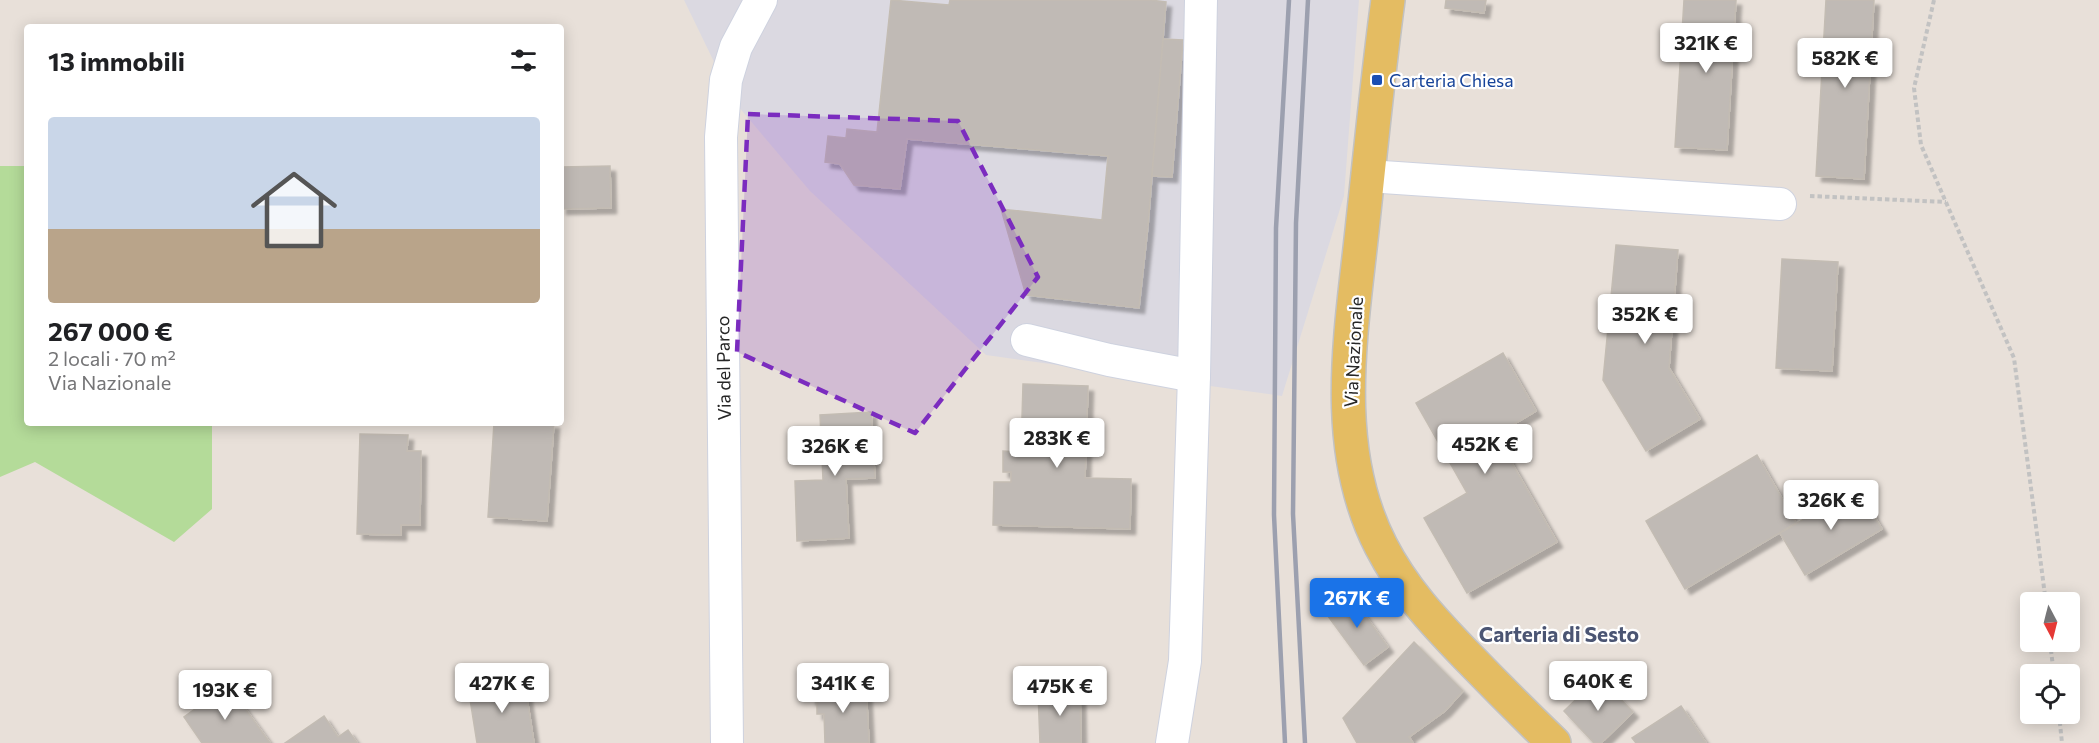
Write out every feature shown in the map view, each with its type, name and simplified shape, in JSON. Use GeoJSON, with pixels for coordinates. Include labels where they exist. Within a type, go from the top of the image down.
{"type":"FeatureCollection","features":[{"type":"Feature","properties":{"kind":"main road","name":"Via Nazionale"},"geometry":{"type":"LineString","coordinates":[[1388,0],[1349,356],[1348,408],[1353,460],[1363,503],[1380,545],[1395,572],[1426,613],[1554,743]]}},
{"type":"Feature","properties":{"kind":"street","name":"Via del Parco"},"geometry":{"type":"LineString","coordinates":[[727,743],[721,138],[726,80],[736,47],[761,0]]}},
{"type":"Feature","properties":{"kind":"street"},"geometry":{"type":"LineString","coordinates":[[1172,743],[1185,661],[1194,376],[1201,0]]}},
{"type":"Feature","properties":{"kind":"street"},"geometry":{"type":"LineString","coordinates":[[1368,176],[1780,204]]}},
{"type":"Feature","properties":{"kind":"street"},"geometry":{"type":"LineString","coordinates":[[1027,340],[1108,360],[1194,376]]}},
{"type":"Feature","properties":{"kind":"path"},"geometry":{"type":"LineString","coordinates":[[1934,0],[1914,88],[1921,145],[2014,358],[2045,592]]}},
{"type":"Feature","properties":{"kind":"path"},"geometry":{"type":"LineString","coordinates":[[1780,204],[1814,195],[1946,202]]}},
{"type":"Feature","properties":{"kind":"path"},"geometry":{"type":"LineString","coordinates":[[2060,724],[2062,743]]}},
{"type":"Feature","properties":{"kind":"highlighted area"},"geometry":{"type":"Polygon","coordinates":[[[748,114],[958,121],[1038,277],[915,433],[737,352],[748,114]]]}},
{"type":"Feature","properties":{"kind":"shaded area"},"geometry":{"type":"Polygon","coordinates":[[[684,0],[1359,0],[1344,196],[1282,396],[986,355],[810,191],[732,99],[684,0]]]}},
{"type":"Feature","properties":{"kind":"green space"},"geometry":{"type":"Polygon","coordinates":[[[0,166],[24,166],[24,426],[212,426],[212,509],[174,542],[35,462],[0,477],[0,166]]]}},
{"type":"Feature","properties":{"kind":"building"},"geometry":{"type":"Polygon","coordinates":[[[891,0],[949,5],[950,0],[1150,0],[1166,2],[1139,308],[1026,295],[1001,209],[1102,220],[1108,156],[907,139],[900,189],[854,185],[840,164],[825,162],[828,136],[846,138],[847,129],[877,132],[891,0]]]}},
{"type":"Feature","properties":{"kind":"building"},"geometry":{"type":"Polygon","coordinates":[[[1446,0],[1486,0],[1484,13],[1445,8],[1446,0]]]}},
{"type":"Feature","properties":{"kind":"building"},"geometry":{"type":"Polygon","coordinates":[[[1684,0],[1736,0],[1727,150],[1675,147],[1684,0]]]}},
{"type":"Feature","properties":{"kind":"building"},"geometry":{"type":"Polygon","coordinates":[[[1826,0],[1874,0],[1864,179],[1816,176],[1826,0]]]}},
{"type":"Feature","properties":{"kind":"building"},"geometry":{"type":"Polygon","coordinates":[[[1163,39],[1183,40],[1172,177],[1152,176],[1163,39]]]}},
{"type":"Feature","properties":{"kind":"building"},"geometry":{"type":"Polygon","coordinates":[[[610,166],[611,208],[564,209],[564,167],[610,166]]]}},
{"type":"Feature","properties":{"kind":"building"},"geometry":{"type":"Polygon","coordinates":[[[1616,245],[1678,250],[1669,368],[1700,419],[1646,451],[1603,380],[1616,245]]]}},
{"type":"Feature","properties":{"kind":"building"},"geometry":{"type":"Polygon","coordinates":[[[1782,259],[1838,262],[1832,371],[1776,368],[1782,259]]]}},
{"type":"Feature","properties":{"kind":"building"},"geometry":{"type":"Polygon","coordinates":[[[1503,353],[1536,411],[1514,424],[1524,441],[1505,451],[1557,542],[1467,593],[1424,518],[1467,493],[1416,403],[1503,353]]]}},
{"type":"Feature","properties":{"kind":"building"},"geometry":{"type":"Polygon","coordinates":[[[1023,384],[1088,386],[1085,478],[1131,479],[1130,529],[993,525],[994,482],[1011,482],[1011,472],[1003,472],[1003,451],[1021,452],[1023,384]]]}},
{"type":"Feature","properties":{"kind":"building"},"geometry":{"type":"Polygon","coordinates":[[[871,412],[875,478],[846,479],[849,538],[797,541],[795,481],[823,480],[820,415],[871,412]]]}},
{"type":"Feature","properties":{"kind":"building"},"geometry":{"type":"Polygon","coordinates":[[[494,426],[554,426],[547,521],[488,517],[494,426]]]}},
{"type":"Feature","properties":{"kind":"building"},"geometry":{"type":"Polygon","coordinates":[[[360,434],[408,435],[407,451],[421,451],[420,525],[401,525],[401,535],[357,534],[360,434]]]}},
{"type":"Feature","properties":{"kind":"building"},"geometry":{"type":"Polygon","coordinates":[[[1757,455],[1796,523],[1685,589],[1646,521],[1757,455]]]}},
{"type":"Feature","properties":{"kind":"building"},"geometry":{"type":"Polygon","coordinates":[[[1857,488],[1882,529],[1805,575],[1780,533],[1857,488]]]}},
{"type":"Feature","properties":{"kind":"building"},"geometry":{"type":"Polygon","coordinates":[[[1349,593],[1388,647],[1364,665],[1328,616],[1335,610],[1332,606],[1349,593]]]}},
{"type":"Feature","properties":{"kind":"building"},"geometry":{"type":"Polygon","coordinates":[[[1414,642],[1463,691],[1445,711],[1409,737],[1413,743],[1357,743],[1343,718],[1414,642]]]}},
{"type":"Feature","properties":{"kind":"building"},"geometry":{"type":"Polygon","coordinates":[[[1599,677],[1633,712],[1601,743],[1594,743],[1564,711],[1599,677]]]}},
{"type":"Feature","properties":{"kind":"building"},"geometry":{"type":"Polygon","coordinates":[[[512,679],[513,687],[525,685],[534,743],[477,743],[470,699],[480,697],[477,684],[512,679]]]}},
{"type":"Feature","properties":{"kind":"building"},"geometry":{"type":"Polygon","coordinates":[[[228,685],[270,743],[202,743],[184,717],[228,685]]]}},
{"type":"Feature","properties":{"kind":"building"},"geometry":{"type":"Polygon","coordinates":[[[827,685],[828,693],[849,692],[849,685],[866,685],[869,743],[825,743],[824,714],[817,714],[817,699],[811,700],[810,686],[827,685]]]}},
{"type":"Feature","properties":{"kind":"building"},"geometry":{"type":"Polygon","coordinates":[[[1080,690],[1081,743],[1040,743],[1038,692],[1080,690]]]}},
{"type":"Feature","properties":{"kind":"building"},"geometry":{"type":"Polygon","coordinates":[[[1681,706],[1706,743],[1636,743],[1632,738],[1681,706]]]}},
{"type":"Feature","properties":{"kind":"building"},"geometry":{"type":"Polygon","coordinates":[[[324,716],[338,737],[348,730],[357,743],[285,743],[324,716]]]}},
{"type":"Feature","properties":{"kind":"railway"},"geometry":{"type":"LineString","coordinates":[[1285,743],[1274,515],[1276,228],[1289,0]]}},
{"type":"Feature","properties":{"kind":"railway"},"geometry":{"type":"LineString","coordinates":[[1305,743],[1293,514],[1296,223],[1308,0]]}},
{"type":"Feature","properties":{"kind":"place","name":"Carteria Chiesa"},"geometry":{"type":"Point","coordinates":[1377,80]}},
{"type":"Feature","properties":{"kind":"district","name":"Carteria di Sesto"},"geometry":{"type":"Point","coordinates":[1559,633]}}]}
